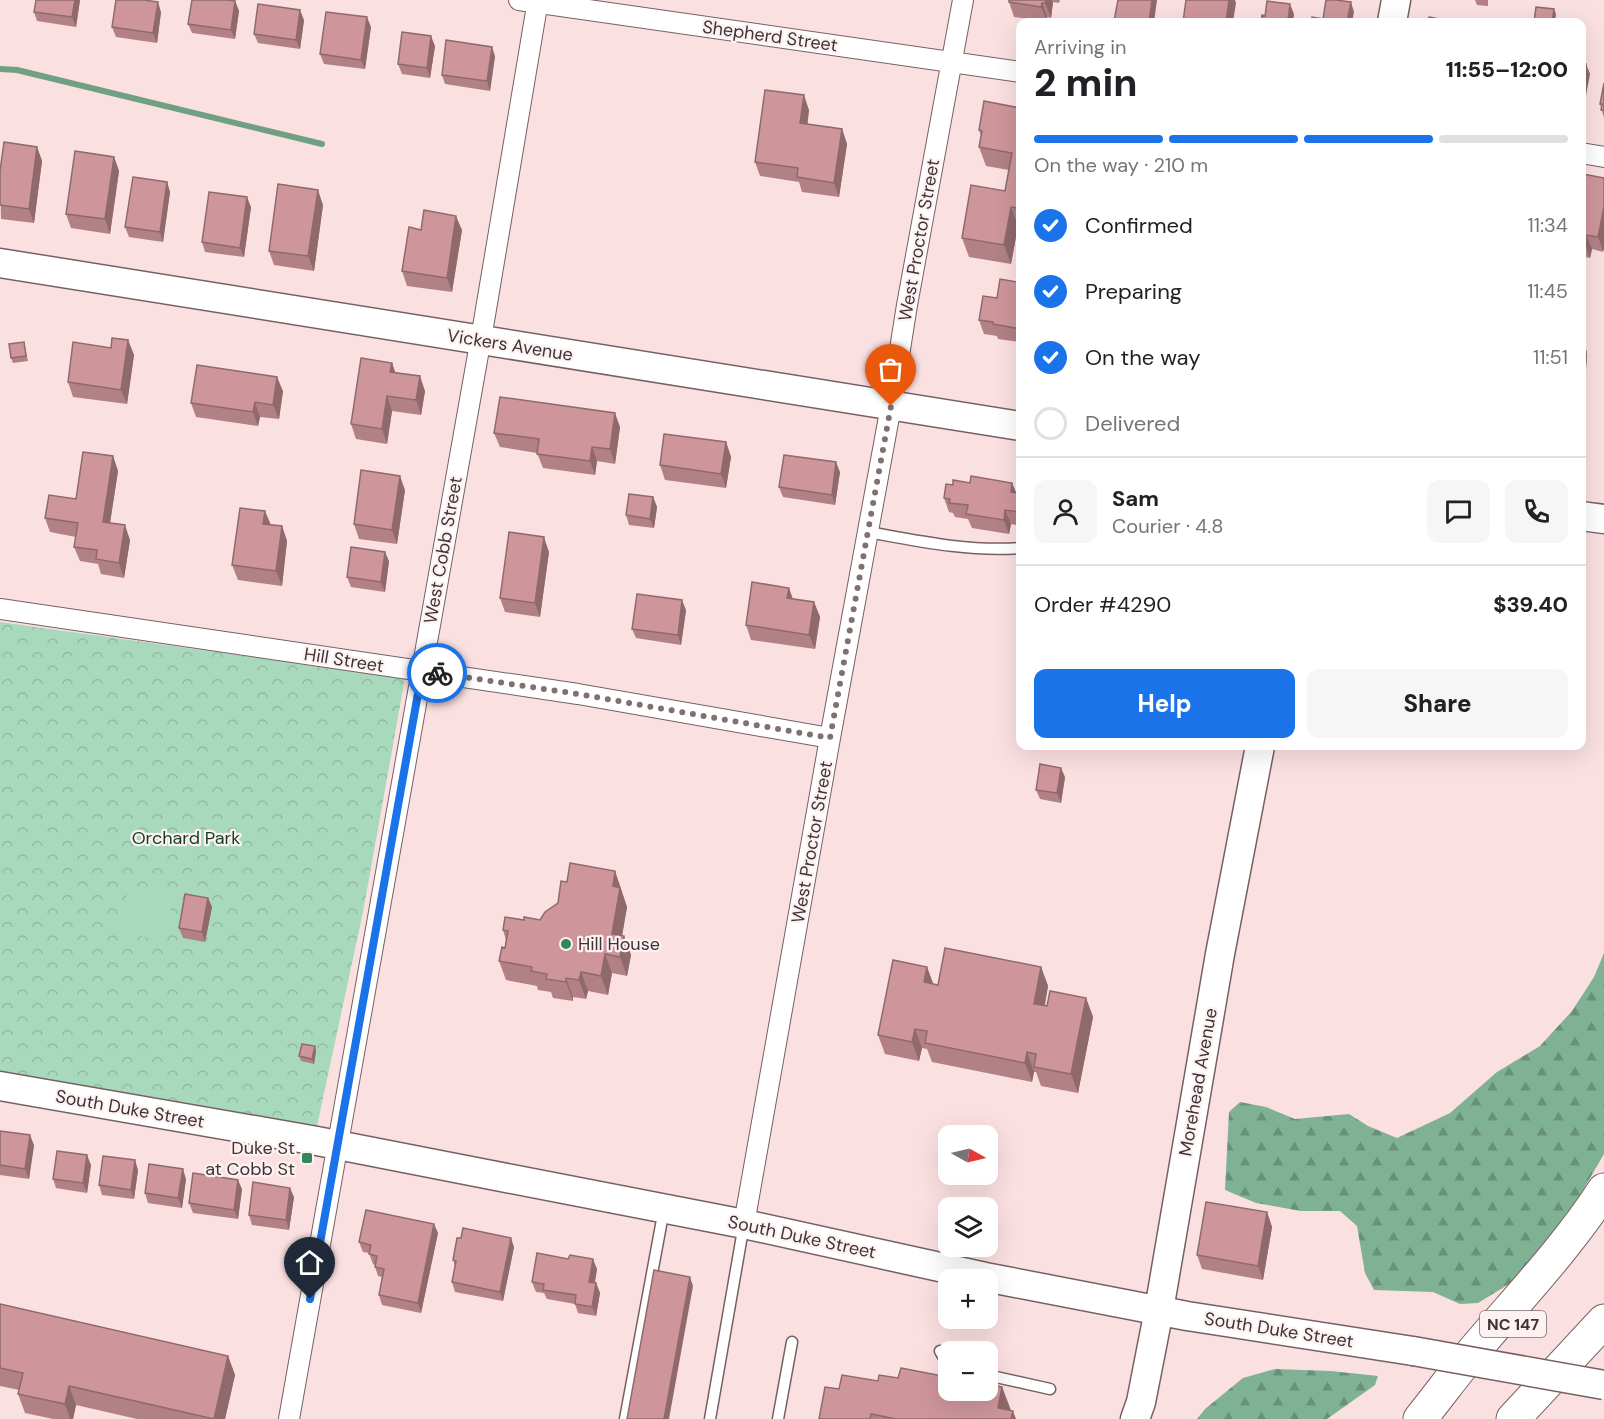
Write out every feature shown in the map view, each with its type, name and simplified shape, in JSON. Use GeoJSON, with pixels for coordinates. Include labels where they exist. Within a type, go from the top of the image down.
{"type":"FeatureCollection","features":[{"type":"Feature","properties":{"kind":"highway"},"geometry":{"type":"LineString","coordinates":[[1420,1419],[1481,1342],[1554,1258],[1586,1218],[1604,1190]]}},
{"type":"Feature","properties":{"kind":"highway","name":"NC 147"},"geometry":{"type":"LineString","coordinates":[[1420,1419],[1568,1268],[1604,1228]]}},
{"type":"Feature","properties":{"kind":"highway"},"geometry":{"type":"LineString","coordinates":[[1513,1419],[1604,1321]]}},
{"type":"Feature","properties":{"kind":"main road"},"geometry":{"type":"LineString","coordinates":[[1393,18],[1396,0]]}},
{"type":"Feature","properties":{"kind":"main road","name":"Vickers Avenue"},"geometry":{"type":"LineString","coordinates":[[0,264],[1016,425]]}},
{"type":"Feature","properties":{"kind":"main road"},"geometry":{"type":"LineString","coordinates":[[1586,517],[1604,519]]}},
{"type":"Feature","properties":{"kind":"main road","name":"Morehead Avenue"},"geometry":{"type":"LineString","coordinates":[[1136,1419],[1159,1310],[1220,954],[1259,750]]}},
{"type":"Feature","properties":{"kind":"main road","name":"South Duke Street"},"geometry":{"type":"LineString","coordinates":[[0,1086],[338,1146],[744,1224],[985,1277],[1159,1310],[1604,1385]]}},
{"type":"Feature","properties":{"kind":"street","name":"West Proctor Street"},"geometry":{"type":"LineString","coordinates":[[744,1224],[963,0]]}},
{"type":"Feature","properties":{"kind":"street","name":"Shepherd Street"},"geometry":{"type":"LineString","coordinates":[[532,1],[1016,71]]}},
{"type":"Feature","properties":{"kind":"street","name":"West Cobb Street"},"geometry":{"type":"LineString","coordinates":[[289,1419],[481,340],[532,1]]}},
{"type":"Feature","properties":{"kind":"street"},"geometry":{"type":"LineString","coordinates":[[1586,154],[1604,157]]}},
{"type":"Feature","properties":{"kind":"street","name":"Hill Street"},"geometry":{"type":"LineString","coordinates":[[0,609],[578,694],[830,738]]}},
{"type":"Feature","properties":{"kind":"lane"},"geometry":{"type":"LineString","coordinates":[[868,532],[953,547],[1016,548]]}},
{"type":"Feature","properties":{"kind":"lane"},"geometry":{"type":"LineString","coordinates":[[625,1419],[664,1209]]}},
{"type":"Feature","properties":{"kind":"lane"},"geometry":{"type":"LineString","coordinates":[[710,1419],[744,1224]]}},
{"type":"Feature","properties":{"kind":"lane"},"geometry":{"type":"LineString","coordinates":[[778,1419],[792,1342]]}},
{"type":"Feature","properties":{"kind":"lane"},"geometry":{"type":"LineString","coordinates":[[998,1377],[1050,1389]]}},
{"type":"Feature","properties":{"kind":"green space","name":"Orchard Park"},"geometry":{"type":"Polygon","coordinates":[[[0,622],[405,678],[363,912],[317,1126],[0,1071],[0,622]]]}},
{"type":"Feature","properties":{"kind":"green space"},"geometry":{"type":"Polygon","coordinates":[[[128,887],[173,895],[165,941],[120,932],[128,887]]]}},
{"type":"Feature","properties":{"kind":"green space"},"geometry":{"type":"Polygon","coordinates":[[[1604,953],[1604,1154],[1555,1238],[1509,1284],[1478,1303],[1460,1304],[1433,1292],[1374,1290],[1365,1273],[1357,1226],[1340,1211],[1301,1211],[1256,1203],[1225,1190],[1229,1112],[1240,1102],[1266,1107],[1295,1119],[1349,1114],[1368,1126],[1397,1138],[1450,1113],[1497,1072],[1540,1046],[1572,1011],[1594,977],[1604,953]]]}},
{"type":"Feature","properties":{"kind":"green space"},"geometry":{"type":"Polygon","coordinates":[[[1275,1369],[1331,1371],[1378,1376],[1375,1385],[1327,1419],[1197,1419],[1205,1409],[1243,1378],[1275,1369]]]}},
{"type":"Feature","properties":{"kind":"building"},"geometry":{"type":"Polygon","coordinates":[[[36,0],[75,0],[72,17],[34,12],[36,0]]]}},
{"type":"Feature","properties":{"kind":"building"},"geometry":{"type":"Polygon","coordinates":[[[116,0],[158,2],[153,33],[112,27],[116,0]]]}},
{"type":"Feature","properties":{"kind":"building"},"geometry":{"type":"Polygon","coordinates":[[[192,0],[235,1],[231,30],[188,24],[192,0]]]}},
{"type":"Feature","properties":{"kind":"building"},"geometry":{"type":"Polygon","coordinates":[[[1009,0],[1046,0],[1041,7],[1009,2],[1009,0]]]}},
{"type":"Feature","properties":{"kind":"building"},"geometry":{"type":"Polygon","coordinates":[[[1118,0],[1152,0],[1150,18],[1115,18],[1118,0]]]}},
{"type":"Feature","properties":{"kind":"building"},"geometry":{"type":"Polygon","coordinates":[[[1186,0],[1229,0],[1227,18],[1184,18],[1186,0]]]}},
{"type":"Feature","properties":{"kind":"building"},"geometry":{"type":"Polygon","coordinates":[[[1326,0],[1351,2],[1348,18],[1323,18],[1326,0]]]}},
{"type":"Feature","properties":{"kind":"building"},"geometry":{"type":"Polygon","coordinates":[[[1267,1],[1290,4],[1288,18],[1262,18],[1262,15],[1265,16],[1267,1]]]}},
{"type":"Feature","properties":{"kind":"building"},"geometry":{"type":"Polygon","coordinates":[[[258,4],[300,10],[296,40],[254,34],[258,4]]]}},
{"type":"Feature","properties":{"kind":"building"},"geometry":{"type":"Polygon","coordinates":[[[1536,7],[1554,9],[1553,18],[1535,18],[1536,7]]]}},
{"type":"Feature","properties":{"kind":"building"},"geometry":{"type":"Polygon","coordinates":[[[326,12],[367,17],[361,60],[320,54],[326,12]]]}},
{"type":"Feature","properties":{"kind":"building"},"geometry":{"type":"Polygon","coordinates":[[[402,32],[431,36],[427,68],[398,64],[402,32]]]}},
{"type":"Feature","properties":{"kind":"building"},"geometry":{"type":"Polygon","coordinates":[[[446,40],[492,47],[487,81],[442,75],[446,40]]]}},
{"type":"Feature","properties":{"kind":"building"},"geometry":{"type":"Polygon","coordinates":[[[1604,83],[1604,110],[1601,110],[1602,104],[1600,104],[1604,83]]]}},
{"type":"Feature","properties":{"kind":"building"},"geometry":{"type":"Polygon","coordinates":[[[765,90],[804,95],[800,123],[842,129],[834,183],[797,177],[798,168],[755,162],[765,90]]]}},
{"type":"Feature","properties":{"kind":"building"},"geometry":{"type":"Polygon","coordinates":[[[984,101],[1016,107],[1016,208],[1011,207],[1004,245],[962,238],[971,185],[1005,191],[1012,153],[979,147],[982,131],[979,130],[984,101]]]}},
{"type":"Feature","properties":{"kind":"building"},"geometry":{"type":"Polygon","coordinates":[[[4,142],[37,147],[29,209],[0,205],[0,171],[4,142]]]}},
{"type":"Feature","properties":{"kind":"building"},"geometry":{"type":"Polygon","coordinates":[[[75,151],[114,157],[105,219],[66,214],[75,151]]]}},
{"type":"Feature","properties":{"kind":"building"},"geometry":{"type":"Polygon","coordinates":[[[1586,175],[1604,178],[1604,207],[1598,237],[1586,235],[1586,175]]]}},
{"type":"Feature","properties":{"kind":"building"},"geometry":{"type":"Polygon","coordinates":[[[133,177],[167,182],[160,232],[125,227],[133,177]]]}},
{"type":"Feature","properties":{"kind":"building"},"geometry":{"type":"Polygon","coordinates":[[[278,184],[318,190],[308,256],[269,251],[278,184]]]}},
{"type":"Feature","properties":{"kind":"building"},"geometry":{"type":"Polygon","coordinates":[[[209,192],[247,197],[240,248],[202,242],[209,192]]]}},
{"type":"Feature","properties":{"kind":"building"},"geometry":{"type":"Polygon","coordinates":[[[424,210],[456,216],[447,278],[402,271],[409,227],[421,230],[424,210]]]}},
{"type":"Feature","properties":{"kind":"building"},"geometry":{"type":"Polygon","coordinates":[[[1000,279],[1016,282],[1016,328],[979,320],[983,296],[997,298],[1000,279]]]}},
{"type":"Feature","properties":{"kind":"building"},"geometry":{"type":"Polygon","coordinates":[[[112,338],[128,340],[121,390],[68,382],[73,342],[111,348],[112,338]]]}},
{"type":"Feature","properties":{"kind":"building"},"geometry":{"type":"Polygon","coordinates":[[[24,342],[26,356],[11,358],[9,344],[24,342]]]}},
{"type":"Feature","properties":{"kind":"building"},"geometry":{"type":"Polygon","coordinates":[[[361,358],[392,363],[390,372],[420,376],[416,400],[387,396],[382,429],[351,424],[361,358]]]}},
{"type":"Feature","properties":{"kind":"building"},"geometry":{"type":"Polygon","coordinates":[[[197,365],[277,377],[273,405],[255,402],[253,412],[191,403],[197,365]]]}},
{"type":"Feature","properties":{"kind":"building"},"geometry":{"type":"Polygon","coordinates":[[[500,397],[615,413],[610,449],[592,447],[590,461],[537,454],[539,439],[494,433],[500,397]]]}},
{"type":"Feature","properties":{"kind":"building"},"geometry":{"type":"Polygon","coordinates":[[[664,434],[726,442],[721,474],[660,465],[664,434]]]}},
{"type":"Feature","properties":{"kind":"building"},"geometry":{"type":"Polygon","coordinates":[[[83,452],[113,456],[103,522],[125,525],[119,563],[96,559],[97,550],[74,547],[78,523],[45,518],[49,495],[76,499],[83,452]]]}},
{"type":"Feature","properties":{"kind":"building"},"geometry":{"type":"Polygon","coordinates":[[[784,455],[836,462],[832,495],[779,487],[784,455]]]}},
{"type":"Feature","properties":{"kind":"building"},"geometry":{"type":"Polygon","coordinates":[[[361,470],[400,476],[392,530],[354,524],[361,470]]]}},
{"type":"Feature","properties":{"kind":"building"},"geometry":{"type":"Polygon","coordinates":[[[971,476],[1012,483],[1011,492],[1016,493],[1016,511],[1005,510],[1004,520],[966,514],[968,505],[949,503],[950,499],[944,498],[946,484],[953,485],[953,480],[970,483],[971,476]]]}},
{"type":"Feature","properties":{"kind":"building"},"geometry":{"type":"Polygon","coordinates":[[[629,494],[653,497],[650,519],[626,515],[629,494]]]}},
{"type":"Feature","properties":{"kind":"building"},"geometry":{"type":"Polygon","coordinates":[[[240,508],[265,511],[263,524],[282,526],[276,571],[232,565],[240,508]]]}},
{"type":"Feature","properties":{"kind":"building"},"geometry":{"type":"Polygon","coordinates":[[[509,532],[544,537],[535,603],[500,598],[509,532]]]}},
{"type":"Feature","properties":{"kind":"building"},"geometry":{"type":"Polygon","coordinates":[[[351,547],[385,552],[381,582],[347,577],[351,547]]]}},
{"type":"Feature","properties":{"kind":"building"},"geometry":{"type":"Polygon","coordinates":[[[752,582],[789,588],[787,598],[814,602],[809,635],[746,625],[752,582]]]}},
{"type":"Feature","properties":{"kind":"building"},"geometry":{"type":"Polygon","coordinates":[[[637,594],[682,600],[678,635],[632,629],[637,594]]]}},
{"type":"Feature","properties":{"kind":"building"},"geometry":{"type":"Polygon","coordinates":[[[1040,764],[1061,768],[1057,793],[1036,790],[1040,764]]]}},
{"type":"Feature","properties":{"kind":"building","name":"Hill House"},"geometry":{"type":"Polygon","coordinates":[[[570,863],[615,871],[613,886],[620,888],[612,934],[624,936],[620,957],[605,954],[601,976],[581,972],[579,980],[566,978],[566,982],[546,979],[547,974],[531,971],[532,967],[499,961],[502,947],[505,948],[508,931],[503,930],[505,917],[540,920],[545,912],[558,903],[561,881],[567,882],[570,863]]]}},
{"type":"Feature","properties":{"kind":"building"},"geometry":{"type":"Polygon","coordinates":[[[185,894],[208,898],[202,932],[179,928],[185,894]]]}},
{"type":"Feature","properties":{"kind":"building"},"geometry":{"type":"Polygon","coordinates":[[[945,948],[1041,967],[1034,1004],[1047,1006],[1050,991],[1086,998],[1071,1074],[1034,1067],[1036,1054],[1027,1052],[1025,1063],[925,1043],[927,1031],[915,1029],[912,1042],[878,1035],[893,960],[927,967],[924,982],[938,985],[945,948]]]}},
{"type":"Feature","properties":{"kind":"building"},"geometry":{"type":"Polygon","coordinates":[[[302,1044],[315,1046],[312,1059],[299,1056],[302,1044]]]}},
{"type":"Feature","properties":{"kind":"building"},"geometry":{"type":"Polygon","coordinates":[[[0,1131],[30,1135],[25,1169],[0,1165],[0,1131]]]}},
{"type":"Feature","properties":{"kind":"building"},"geometry":{"type":"Polygon","coordinates":[[[57,1151],[87,1155],[83,1183],[53,1179],[57,1151]]]}},
{"type":"Feature","properties":{"kind":"building"},"geometry":{"type":"Polygon","coordinates":[[[103,1156],[135,1160],[131,1190],[99,1185],[103,1156]]]}},
{"type":"Feature","properties":{"kind":"building"},"geometry":{"type":"Polygon","coordinates":[[[149,1164],[183,1169],[178,1198],[145,1193],[149,1164]]]}},
{"type":"Feature","properties":{"kind":"building"},"geometry":{"type":"Polygon","coordinates":[[[193,1173],[238,1180],[234,1210],[189,1203],[193,1173]]]}},
{"type":"Feature","properties":{"kind":"building"},"geometry":{"type":"Polygon","coordinates":[[[253,1182],[290,1188],[286,1220],[249,1215],[253,1182]]]}},
{"type":"Feature","properties":{"kind":"building"},"geometry":{"type":"Polygon","coordinates":[[[1206,1202],[1267,1212],[1258,1266],[1197,1255],[1206,1202]]]}},
{"type":"Feature","properties":{"kind":"building"},"geometry":{"type":"Polygon","coordinates":[[[366,1210],[434,1224],[418,1303],[379,1295],[384,1269],[375,1267],[377,1256],[369,1254],[371,1245],[359,1242],[366,1210]]]}},
{"type":"Feature","properties":{"kind":"building"},"geometry":{"type":"Polygon","coordinates":[[[463,1228],[511,1238],[500,1292],[452,1282],[457,1238],[461,1238],[463,1228]]]}},
{"type":"Feature","properties":{"kind":"building"},"geometry":{"type":"Polygon","coordinates":[[[537,1253],[568,1259],[570,1255],[593,1259],[589,1282],[596,1283],[592,1307],[575,1304],[576,1295],[543,1290],[544,1284],[532,1282],[537,1253]]]}},
{"type":"Feature","properties":{"kind":"building"},"geometry":{"type":"Polygon","coordinates":[[[654,1270],[690,1277],[664,1419],[627,1419],[654,1270]]]}},
{"type":"Feature","properties":{"kind":"building"},"geometry":{"type":"Polygon","coordinates":[[[0,1304],[228,1356],[214,1419],[69,1386],[65,1404],[18,1394],[23,1373],[0,1368],[0,1304]]]}},
{"type":"Feature","properties":{"kind":"building"},"geometry":{"type":"Polygon","coordinates":[[[901,1368],[938,1375],[938,1401],[998,1401],[998,1386],[1002,1387],[998,1408],[1013,1411],[1011,1419],[896,1419],[871,1414],[870,1419],[819,1419],[825,1387],[839,1389],[842,1375],[878,1381],[879,1375],[898,1378],[901,1368]]]}},
{"type":"Feature","properties":{"kind":"waterway"},"geometry":{"type":"LineString","coordinates":[[0,69],[17,70],[322,144]]}},
{"type":"Feature","properties":{"kind":"way so far"},"geometry":{"type":"LineString","coordinates":[[437,673],[578,694],[830,738],[891,406]]}},
{"type":"Feature","properties":{"kind":"place","name":"Hill House"},"geometry":{"type":"Point","coordinates":[566,944]}},
{"type":"Feature","properties":{"kind":"place","name":"Duke St at Cobb St"},"geometry":{"type":"Point","coordinates":[307,1158]}},
{"type":"Feature","properties":{"kind":"route"},"geometry":{"type":"LineString","coordinates":[[310,1299],[422,671],[437,673]]}}]}
